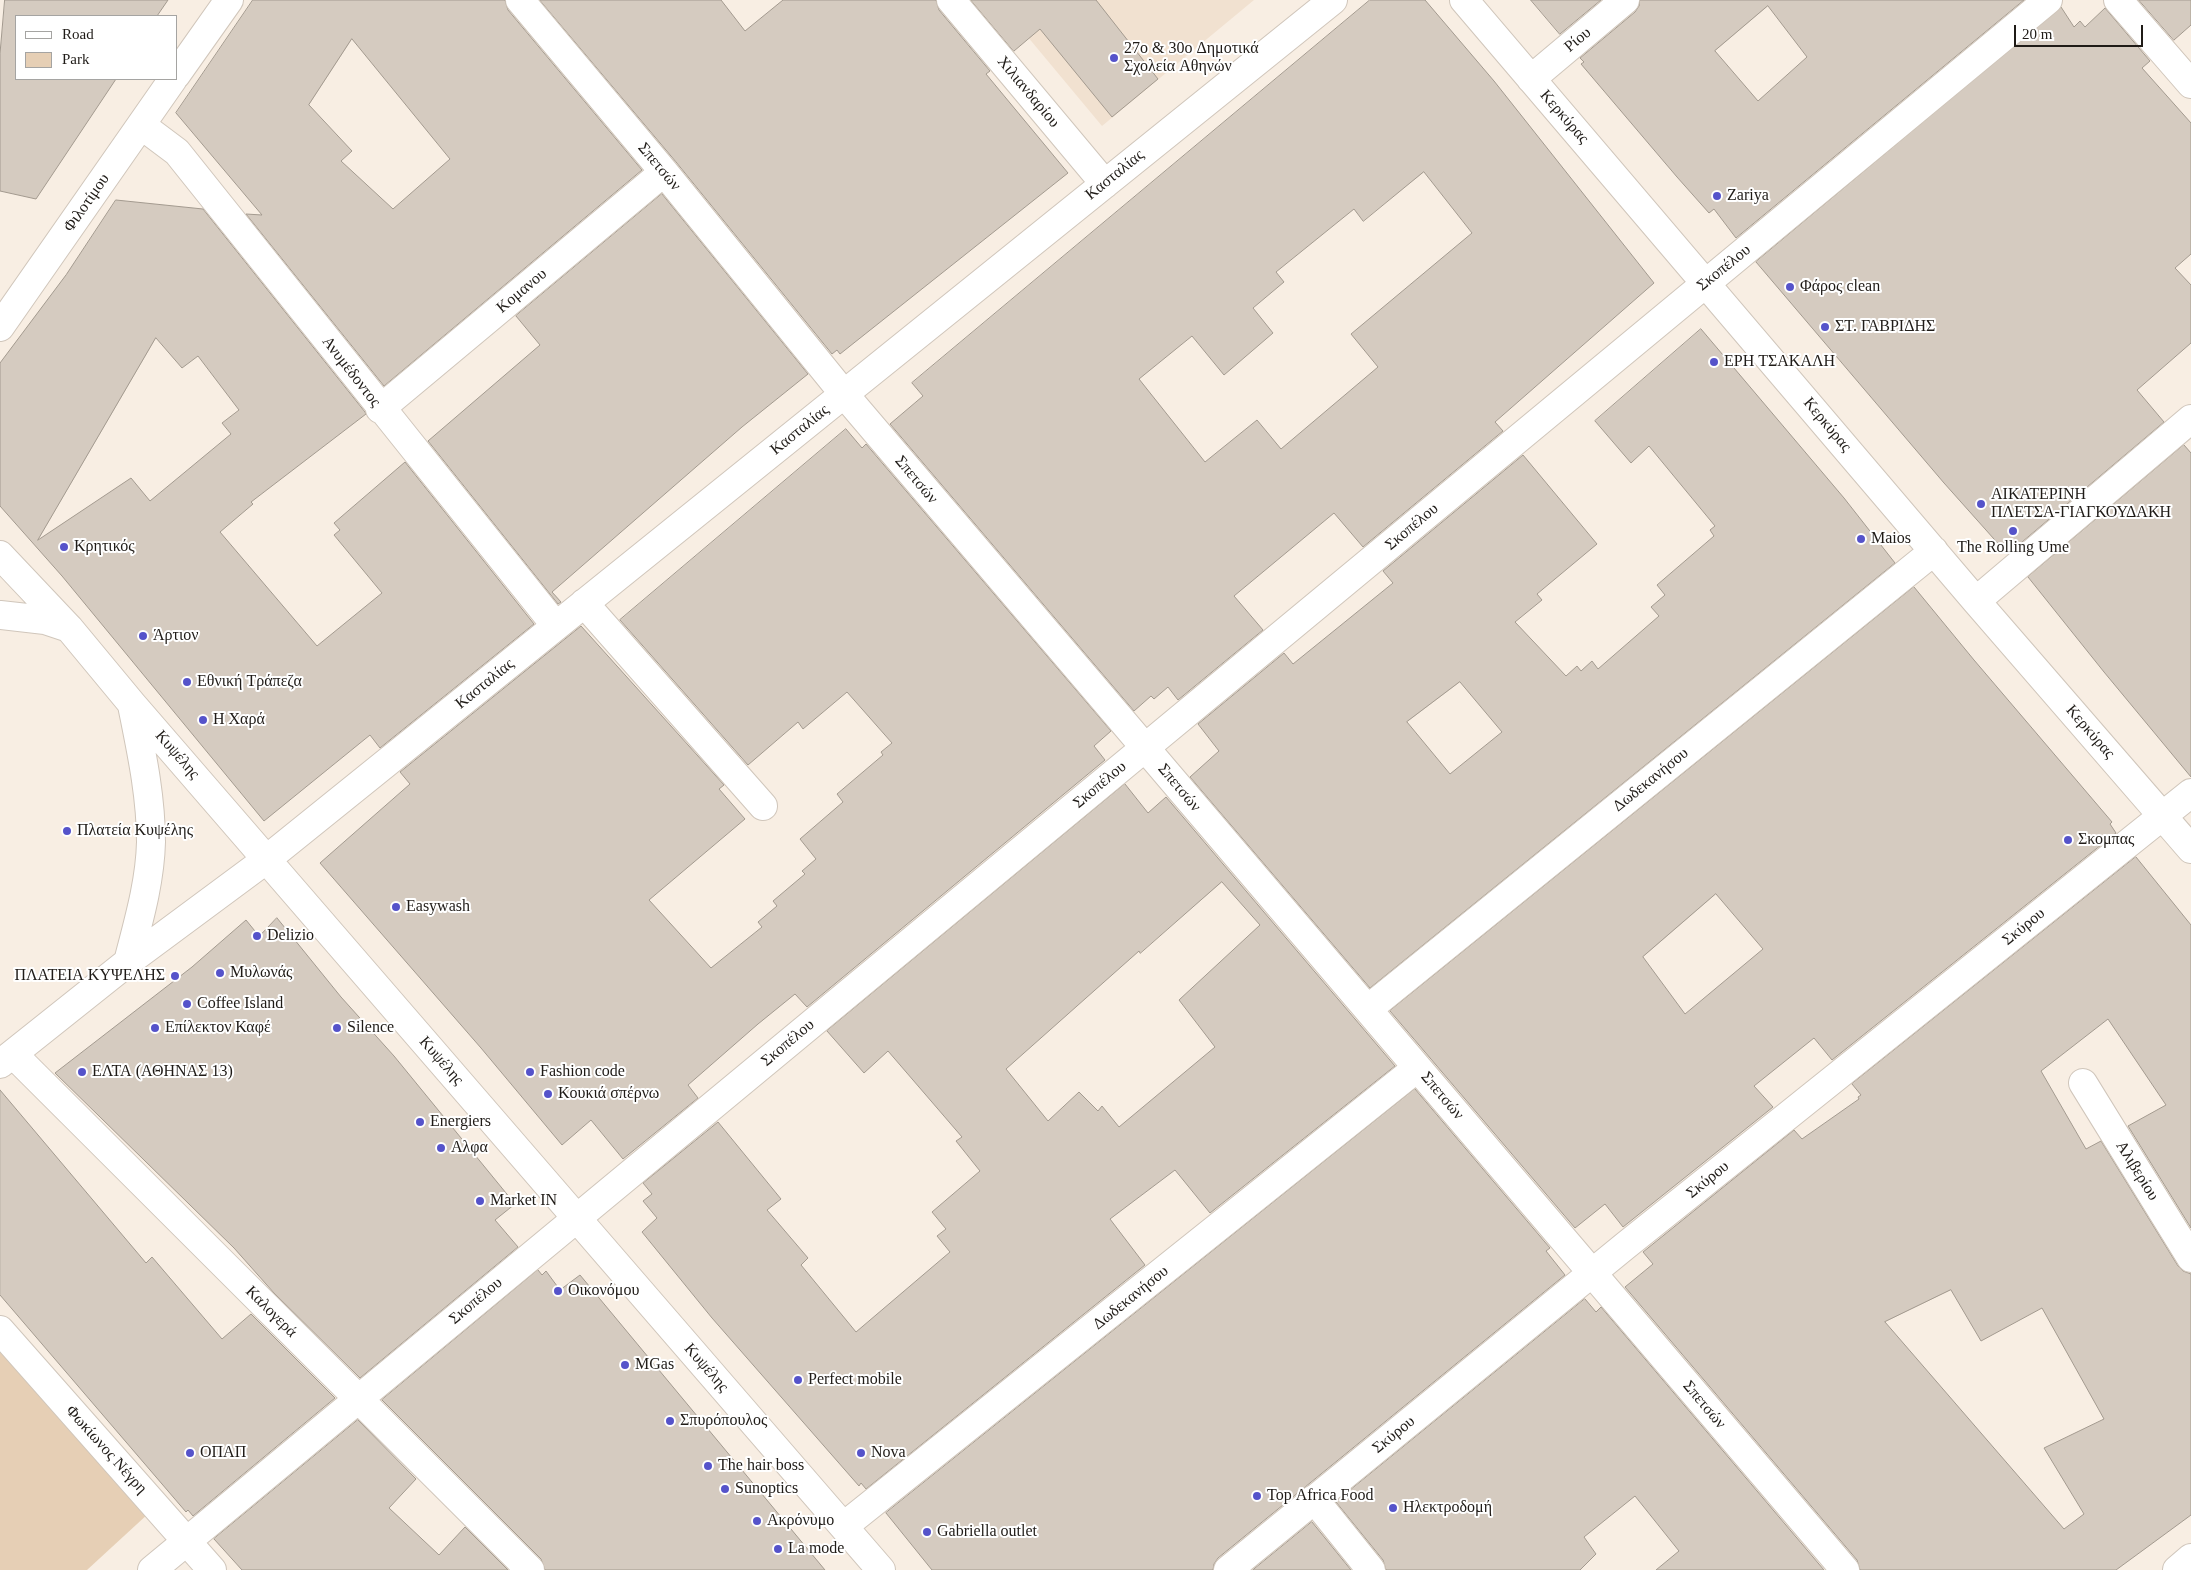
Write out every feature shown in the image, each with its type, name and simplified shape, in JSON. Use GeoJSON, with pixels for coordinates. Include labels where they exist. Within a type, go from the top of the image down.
{"type":"FeatureCollection","features":[{"type":"Feature","properties":{"kind":"street"},"geometry":{"type":"LineString","coordinates":[[178,72],[229,0]]}},
{"type":"Feature","properties":{"kind":"street","name":"Σπετσών"},"geometry":{"type":"LineString","coordinates":[[520,0],[664,172],[844,394],[1845,1570]]}},
{"type":"Feature","properties":{"kind":"street","name":"Χιλιανδαρίου"},"geometry":{"type":"LineString","coordinates":[[951,0],[1105,184]]}},
{"type":"Feature","properties":{"kind":"street","name":"Κασταλίας"},"geometry":{"type":"LineString","coordinates":[[267,860],[1334,0]]}},
{"type":"Feature","properties":{"kind":"street","name":"Κερκύρας"},"geometry":{"type":"LineString","coordinates":[[1464,0],[1976,601],[2191,849]]}},
{"type":"Feature","properties":{"kind":"street","name":"Ρίου"},"geometry":{"type":"LineString","coordinates":[[1531,79],[1625,0]]}},
{"type":"Feature","properties":{"kind":"street","name":"Σκοπέλου"},"geometry":{"type":"LineString","coordinates":[[152,1570],[2048,0]]}},
{"type":"Feature","properties":{"kind":"street"},"geometry":{"type":"LineString","coordinates":[[2118,0],[2191,84]]}},
{"type":"Feature","properties":{"kind":"street","name":"Φιλοτίμου"},"geometry":{"type":"LineString","coordinates":[[0,327],[172,80]]}},
{"type":"Feature","properties":{"kind":"street","name":"Ανυμέδοντος"},"geometry":{"type":"LineString","coordinates":[[141,125],[177,152],[380,409],[556,626]]}},
{"type":"Feature","properties":{"kind":"street","name":"Κομανου"},"geometry":{"type":"LineString","coordinates":[[380,409],[664,172]]}},
{"type":"Feature","properties":{"kind":"street"},"geometry":{"type":"LineString","coordinates":[[1976,601],[2191,419]]}},
{"type":"Feature","properties":{"kind":"street","name":"Δωδεκανήσου"},"geometry":{"type":"LineString","coordinates":[[1368,1009],[1934,551]]}},
{"type":"Feature","properties":{"kind":"street","name":"Κυψέλης"},"geometry":{"type":"LineString","coordinates":[[0,555],[68,628],[881,1570]]}},
{"type":"Feature","properties":{"kind":"street"},"geometry":{"type":"LineString","coordinates":[[584,603],[763,806]]}},
{"type":"Feature","properties":{"kind":"street"},"geometry":{"type":"LineString","coordinates":[[0,615],[45,620],[68,628]]}},
{"type":"Feature","properties":{"kind":"street"},"geometry":{"type":"LineString","coordinates":[[128,962],[145,896],[151,842],[147,782],[132,704]]}},
{"type":"Feature","properties":{"kind":"street","name":"Σκύρου"},"geometry":{"type":"LineString","coordinates":[[1228,1570],[1592,1273],[2191,793]]}},
{"type":"Feature","properties":{"kind":"street"},"geometry":{"type":"LineString","coordinates":[[6,1059],[128,962],[267,860]]}},
{"type":"Feature","properties":{"kind":"street","name":"Καλογερά"},"geometry":{"type":"LineString","coordinates":[[6,1059],[358,1398],[530,1570]]}},
{"type":"Feature","properties":{"kind":"street","name":"Δωδεκανήσου"},"geometry":{"type":"LineString","coordinates":[[844,1526],[1417,1068]]}},
{"type":"Feature","properties":{"kind":"street","name":"Αλιβερίου"},"geometry":{"type":"LineString","coordinates":[[2083,1083],[2191,1258]]}},
{"type":"Feature","properties":{"kind":"street","name":"Φωκίωνος Νέγρη"},"geometry":{"type":"LineString","coordinates":[[0,1330],[212,1570]]}},
{"type":"Feature","properties":{"kind":"street"},"geometry":{"type":"LineString","coordinates":[[1314,1499],[1371,1570]]}},
{"type":"Feature","properties":{"kind":"street"},"geometry":{"type":"LineString","coordinates":[[2177,1570],[2191,1558]]}},
{"type":"Feature","properties":{"kind":"shaded area","name":"27ο & 30ο Δημοτικά Σχολεία Αθηνών"},"geometry":{"type":"Polygon","coordinates":[[[997,0],[1254,0],[1102,126],[997,0]]]}},
{"type":"Feature","properties":{"kind":"green space"},"geometry":{"type":"Polygon","coordinates":[[[0,1351],[149,1513],[87,1570],[0,1570],[0,1351]]]}},
{"type":"Feature","properties":{"kind":"building"},"geometry":{"type":"Polygon","coordinates":[[[5,0],[168,0],[158,15],[15,15],[15,80],[115,80],[36,199],[0,191],[0,54],[5,0]]]}},
{"type":"Feature","properties":{"kind":"building"},"geometry":{"type":"Polygon","coordinates":[[[253,0],[505,0],[508,10],[642,170],[384,386],[246,214],[262,215],[176,113],[253,0]],[[352,39],[309,105],[352,151],[341,161],[393,209],[450,159],[352,39]]]}},
{"type":"Feature","properties":{"kind":"building"},"geometry":{"type":"Polygon","coordinates":[[[540,0],[721,0],[745,31],[783,0],[936,0],[939,10],[990,71],[986,74],[1068,173],[840,354],[837,350],[832,354],[676,162],[540,0]]]}},
{"type":"Feature","properties":{"kind":"building"},"geometry":{"type":"Polygon","coordinates":[[[971,0],[1096,0],[1158,79],[1112,117],[1040,29],[1014,51],[971,0]]]}},
{"type":"Feature","properties":{"kind":"building"},"geometry":{"type":"Polygon","coordinates":[[[1370,0],[1425,0],[1494,81],[1654,283],[1495,422],[1503,431],[1363,547],[1334,513],[1234,596],[1263,630],[1178,700],[1168,687],[1154,699],[1151,696],[1134,711],[890,424],[923,396],[912,383],[1370,0]],[[1424,172],[1363,221],[1354,209],[1276,272],[1284,282],[1253,308],[1273,333],[1224,375],[1192,336],[1139,379],[1205,462],[1257,420],[1281,449],[1378,367],[1351,334],[1472,233],[1424,172]]]}},
{"type":"Feature","properties":{"kind":"building"},"geometry":{"type":"Polygon","coordinates":[[[1531,0],[1601,0],[1560,34],[1531,0]]]}},
{"type":"Feature","properties":{"kind":"building"},"geometry":{"type":"Polygon","coordinates":[[[1640,0],[2024,0],[1736,238],[1714,209],[1709,213],[1581,64],[1584,62],[1580,58],[1635,12],[1640,0]],[[1768,6],[1715,51],[1758,101],[1807,57],[1768,6]]]}},
{"type":"Feature","properties":{"kind":"building"},"geometry":{"type":"Polygon","coordinates":[[[2139,0],[2191,0],[2191,25],[2174,40],[2139,0]]]}},
{"type":"Feature","properties":{"kind":"building"},"geometry":{"type":"Polygon","coordinates":[[[2061,7],[2074,27],[2080,21],[2085,27],[2105,8],[2150,61],[2142,68],[2191,123],[2191,254],[2175,268],[2191,285],[2191,343],[2137,390],[2164,422],[2009,553],[2004,547],[2002,548],[1944,483],[1756,262],[2061,7]]]}},
{"type":"Feature","properties":{"kind":"building"},"geometry":{"type":"Polygon","coordinates":[[[662,194],[808,374],[742,427],[552,592],[561,602],[558,604],[428,441],[540,345],[516,316],[662,194]]]}},
{"type":"Feature","properties":{"kind":"building"},"geometry":{"type":"Polygon","coordinates":[[[116,200],[203,209],[365,412],[366,414],[251,502],[253,504],[220,532],[317,646],[382,593],[334,535],[340,530],[334,523],[405,462],[534,624],[380,748],[370,735],[264,821],[62,576],[0,506],[0,363],[66,275],[116,200]],[[156,338],[38,540],[131,478],[150,501],[231,434],[222,423],[239,410],[198,356],[182,368],[156,338]]]}},
{"type":"Feature","properties":{"kind":"building"},"geometry":{"type":"Polygon","coordinates":[[[1701,329],[1844,498],[1895,563],[1370,988],[1190,777],[1219,751],[1198,724],[1284,653],[1293,664],[1393,583],[1383,571],[1523,455],[1597,544],[1537,594],[1542,600],[1515,622],[1566,676],[1577,666],[1581,671],[1592,661],[1598,669],[1659,616],[1651,607],[1665,595],[1657,585],[1714,536],[1710,530],[1715,526],[1649,446],[1631,463],[1595,421],[1701,329]],[[1460,682],[1407,722],[1450,774],[1502,732],[1460,682]]]}},
{"type":"Feature","properties":{"kind":"building"},"geometry":{"type":"Polygon","coordinates":[[[846,429],[862,448],[866,444],[1111,731],[1094,746],[1105,760],[807,1007],[795,994],[758,1024],[688,1085],[698,1098],[623,1159],[591,1120],[562,1145],[481,1048],[320,863],[410,784],[400,772],[581,626],[724,785],[719,789],[745,819],[649,900],[711,968],[762,927],[758,922],[777,906],[773,901],[805,874],[802,871],[816,859],[800,839],[843,802],[837,794],[883,755],[881,752],[892,743],[847,692],[803,729],[798,722],[748,765],[620,620],[846,429]]]}},
{"type":"Feature","properties":{"kind":"building"},"geometry":{"type":"Polygon","coordinates":[[[2184,445],[2191,453],[2191,777],[2028,577],[2184,445]]]}},
{"type":"Feature","properties":{"kind":"building"},"geometry":{"type":"Polygon","coordinates":[[[1914,587],[2112,822],[2110,824],[2116,833],[1832,1060],[1814,1038],[1754,1086],[1773,1107],[1623,1227],[1605,1204],[1575,1228],[1390,1011],[1914,587]],[[1716,894],[1643,957],[1685,1014],[1763,949],[1716,894]]]}},
{"type":"Feature","properties":{"kind":"building"},"geometry":{"type":"Polygon","coordinates":[[[1125,784],[1148,813],[1166,797],[1395,1066],[1210,1213],[1175,1170],[1110,1219],[1145,1265],[866,1489],[861,1483],[859,1486],[712,1318],[642,1232],[657,1218],[643,1201],[652,1194],[643,1183],[718,1122],[781,1199],[767,1210],[808,1258],[801,1265],[856,1332],[950,1252],[937,1236],[946,1229],[932,1212],[980,1171],[956,1141],[962,1137],[888,1051],[864,1073],[827,1031],[1125,784]],[[1222,882],[1140,953],[1139,951],[1006,1069],[1048,1121],[1079,1092],[1098,1111],[1102,1106],[1119,1127],[1215,1047],[1179,1000],[1260,925],[1222,882]]]}},
{"type":"Feature","properties":{"kind":"building"},"geometry":{"type":"Polygon","coordinates":[[[2136,857],[2191,925],[2191,1228],[2128,1126],[2166,1105],[2108,1019],[2041,1071],[2086,1149],[2101,1141],[2178,1266],[2183,1271],[2191,1274],[2191,1515],[2116,1570],[1860,1570],[1857,1560],[1625,1287],[1653,1264],[1643,1252],[1794,1130],[1802,1139],[1859,1099],[1858,1097],[1861,1095],[1852,1084],[2136,857]],[[1951,1290],[1885,1322],[2064,1529],[2084,1514],[2044,1448],[2104,1419],[2042,1308],[1981,1341],[1951,1290]]]}},
{"type":"Feature","properties":{"kind":"building"},"geometry":{"type":"Polygon","coordinates":[[[277,918],[341,997],[394,1056],[515,1204],[495,1220],[518,1247],[360,1378],[274,1293],[234,1248],[55,1073],[192,967],[246,920],[259,936],[277,918]]]}},
{"type":"Feature","properties":{"kind":"building"},"geometry":{"type":"Polygon","coordinates":[[[1415,1089],[1550,1248],[1546,1251],[1565,1275],[1218,1558],[1213,1570],[932,1570],[886,1513],[1415,1089]]]}},
{"type":"Feature","properties":{"kind":"building"},"geometry":{"type":"Polygon","coordinates":[[[0,1090],[146,1263],[152,1257],[222,1339],[251,1314],[335,1398],[193,1516],[188,1510],[186,1512],[0,1295],[0,1090]]]}},
{"type":"Feature","properties":{"kind":"building"},"geometry":{"type":"Polygon","coordinates":[[[538,1270],[542,1275],[546,1271],[560,1290],[580,1275],[825,1570],[545,1570],[541,1559],[382,1400],[538,1270]]]}},
{"type":"Feature","properties":{"kind":"building"},"geometry":{"type":"Polygon","coordinates":[[[1585,1299],[1596,1312],[1601,1307],[1824,1570],[1656,1570],[1679,1551],[1635,1496],[1584,1537],[1596,1554],[1580,1570],[1386,1570],[1383,1560],[1336,1502],[1585,1299]]]}},
{"type":"Feature","properties":{"kind":"building"},"geometry":{"type":"Polygon","coordinates":[[[358,1420],[416,1479],[389,1508],[439,1555],[465,1527],[508,1570],[242,1570],[214,1539],[358,1420]]]}},
{"type":"Feature","properties":{"kind":"building"},"geometry":{"type":"Polygon","coordinates":[[[1312,1522],[1351,1570],[1253,1570],[1312,1522]]]}},
{"type":"Feature","properties":{"kind":"place","name":"27ο & 30ο Δημοτικά Σχολεία Αθηνών"},"geometry":{"type":"Point","coordinates":[1114,58]}},
{"type":"Feature","properties":{"kind":"place","name":"Zariya"},"geometry":{"type":"Point","coordinates":[1717,196]}},
{"type":"Feature","properties":{"kind":"place","name":"Φάρος clean"},"geometry":{"type":"Point","coordinates":[1790,287]}},
{"type":"Feature","properties":{"kind":"place","name":"ΣΤ. ΓΑΒΡΙΔΗΣ"},"geometry":{"type":"Point","coordinates":[1825,327]}},
{"type":"Feature","properties":{"kind":"place","name":"ΕΡΗ ΤΣΑΚΑΛΗ"},"geometry":{"type":"Point","coordinates":[1714,362]}},
{"type":"Feature","properties":{"kind":"place","name":"ΑΙΚΑΤΕΡΙΝΗ ΠΛΕΤΣΑ-ΓΙΑΓΚΟΥΔΑΚΗ"},"geometry":{"type":"Point","coordinates":[1981,504]}},
{"type":"Feature","properties":{"kind":"place","name":"The Rolling Ume"},"geometry":{"type":"Point","coordinates":[2013,531]}},
{"type":"Feature","properties":{"kind":"place","name":"Maios"},"geometry":{"type":"Point","coordinates":[1861,539]}},
{"type":"Feature","properties":{"kind":"place","name":"Κρητικός"},"geometry":{"type":"Point","coordinates":[64,547]}},
{"type":"Feature","properties":{"kind":"place","name":"Άρτιον"},"geometry":{"type":"Point","coordinates":[143,636]}},
{"type":"Feature","properties":{"kind":"place","name":"Εθνική Τράπεζα"},"geometry":{"type":"Point","coordinates":[187,682]}},
{"type":"Feature","properties":{"kind":"place","name":"Η Χαρά"},"geometry":{"type":"Point","coordinates":[203,720]}},
{"type":"Feature","properties":{"kind":"place","name":"Πλατεία Κυψέλης"},"geometry":{"type":"Point","coordinates":[67,831]}},
{"type":"Feature","properties":{"kind":"place","name":"Σκομπας"},"geometry":{"type":"Point","coordinates":[2068,840]}},
{"type":"Feature","properties":{"kind":"place","name":"Easywash"},"geometry":{"type":"Point","coordinates":[396,907]}},
{"type":"Feature","properties":{"kind":"place","name":"Delizio"},"geometry":{"type":"Point","coordinates":[257,936]}},
{"type":"Feature","properties":{"kind":"place","name":"Μυλωνάς"},"geometry":{"type":"Point","coordinates":[220,973]}},
{"type":"Feature","properties":{"kind":"place","name":"ΠΛΑΤΕΙΑ ΚΥΨΕΛΗΣ"},"geometry":{"type":"Point","coordinates":[175,976]}},
{"type":"Feature","properties":{"kind":"place","name":"Coffee Island"},"geometry":{"type":"Point","coordinates":[187,1004]}},
{"type":"Feature","properties":{"kind":"place","name":"Επίλεκτον Καφέ"},"geometry":{"type":"Point","coordinates":[155,1028]}},
{"type":"Feature","properties":{"kind":"place","name":"Silence"},"geometry":{"type":"Point","coordinates":[337,1028]}},
{"type":"Feature","properties":{"kind":"place","name":"ΕΛΤΑ (ΑΘΗΝΑΣ 13)"},"geometry":{"type":"Point","coordinates":[82,1072]}},
{"type":"Feature","properties":{"kind":"place","name":"Fashion code"},"geometry":{"type":"Point","coordinates":[530,1072]}},
{"type":"Feature","properties":{"kind":"place","name":"Κουκιά σπέρνω"},"geometry":{"type":"Point","coordinates":[548,1094]}},
{"type":"Feature","properties":{"kind":"place","name":"Energiers"},"geometry":{"type":"Point","coordinates":[420,1122]}},
{"type":"Feature","properties":{"kind":"place","name":"Αλφα"},"geometry":{"type":"Point","coordinates":[441,1148]}},
{"type":"Feature","properties":{"kind":"place","name":"Market IN"},"geometry":{"type":"Point","coordinates":[480,1201]}},
{"type":"Feature","properties":{"kind":"place","name":"Οικονόμου"},"geometry":{"type":"Point","coordinates":[558,1291]}},
{"type":"Feature","properties":{"kind":"place","name":"MGas"},"geometry":{"type":"Point","coordinates":[625,1365]}},
{"type":"Feature","properties":{"kind":"place","name":"Perfect mobile"},"geometry":{"type":"Point","coordinates":[798,1380]}},
{"type":"Feature","properties":{"kind":"place","name":"Σπυρόπουλος"},"geometry":{"type":"Point","coordinates":[670,1421]}},
{"type":"Feature","properties":{"kind":"place","name":"ΟΠΑΠ"},"geometry":{"type":"Point","coordinates":[190,1453]}},
{"type":"Feature","properties":{"kind":"place","name":"Nova"},"geometry":{"type":"Point","coordinates":[861,1453]}},
{"type":"Feature","properties":{"kind":"place","name":"The hair boss"},"geometry":{"type":"Point","coordinates":[708,1466]}},
{"type":"Feature","properties":{"kind":"place","name":"Sunoptics"},"geometry":{"type":"Point","coordinates":[725,1489]}},
{"type":"Feature","properties":{"kind":"place","name":"Top Africa Food"},"geometry":{"type":"Point","coordinates":[1257,1496]}},
{"type":"Feature","properties":{"kind":"place","name":"Ηλεκτροδομή"},"geometry":{"type":"Point","coordinates":[1393,1508]}},
{"type":"Feature","properties":{"kind":"place","name":"Ακρόνυμο"},"geometry":{"type":"Point","coordinates":[757,1521]}},
{"type":"Feature","properties":{"kind":"place","name":"Gabriella outlet"},"geometry":{"type":"Point","coordinates":[927,1532]}},
{"type":"Feature","properties":{"kind":"place","name":"La mode"},"geometry":{"type":"Point","coordinates":[778,1549]}}]}
